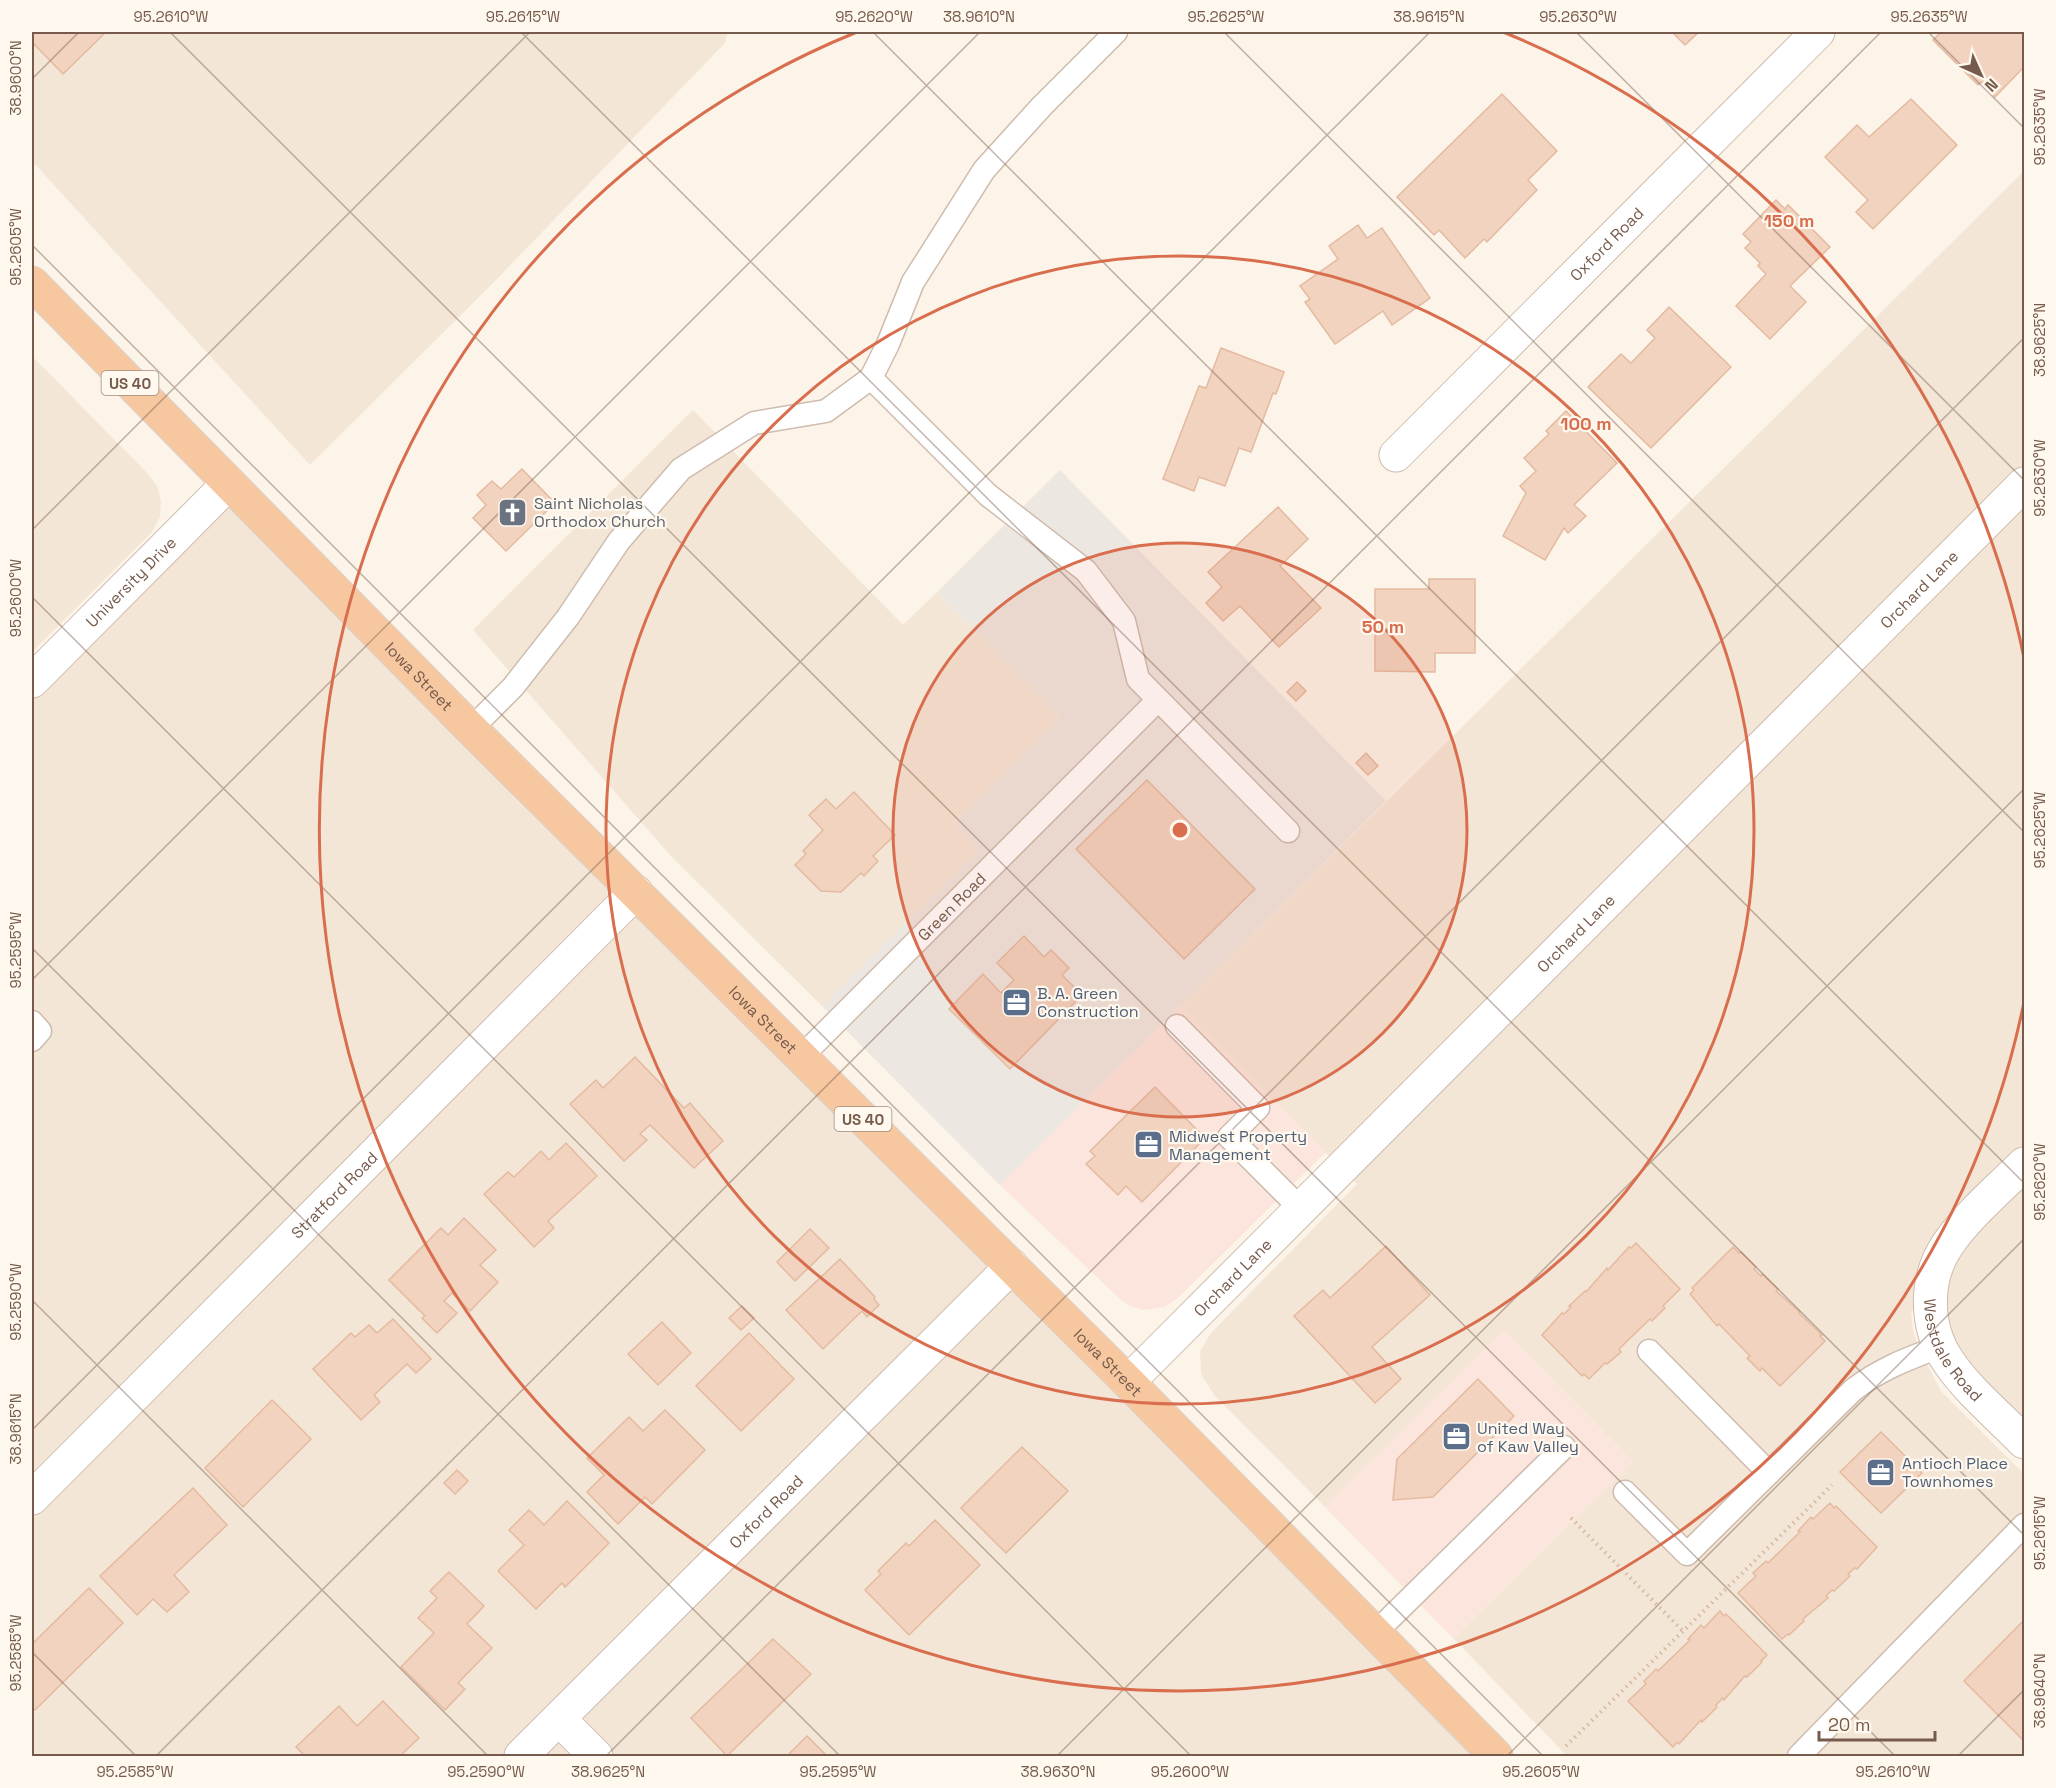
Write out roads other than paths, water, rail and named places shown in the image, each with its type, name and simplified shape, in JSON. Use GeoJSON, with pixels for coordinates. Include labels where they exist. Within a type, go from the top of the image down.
{"type":"FeatureCollection","features":[{"type":"Feature","properties":{"kind":"highway","name":"Iowa Street"},"geometry":{"type":"LineString","coordinates":[[32,283],[471,729],[1128,1382],[1496,1756]]}},
{"type":"Feature","properties":{"kind":"street","name":"Oxford Road"},"geometry":{"type":"LineString","coordinates":[[1396,455],[1818,32]]}},
{"type":"Feature","properties":{"kind":"street","name":"University Drive"},"geometry":{"type":"LineString","coordinates":[[32,681],[229,483]]}},
{"type":"Feature","properties":{"kind":"street","name":"Orchard Lane"},"geometry":{"type":"LineString","coordinates":[[1128,1382],[2025,484]]}},
{"type":"Feature","properties":{"kind":"street","name":"Stratford Road"},"geometry":{"type":"LineString","coordinates":[[32,1498],[636,892]]}},
{"type":"Feature","properties":{"kind":"street","name":"Westdale Road"},"geometry":{"type":"LineString","coordinates":[[2025,1164],[1973,1215],[1948,1245],[1937,1265],[1930,1308],[1939,1347],[1963,1380],[2025,1442]]}},
{"type":"Feature","properties":{"kind":"street","name":"Oxford Road"},"geometry":{"type":"LineString","coordinates":[[522,1756],[1012,1266]]}},
{"type":"Feature","properties":{"kind":"street"},"geometry":{"type":"LineString","coordinates":[[559,1719],[596,1756]]}},
{"type":"Feature","properties":{"kind":"lane"},"geometry":{"type":"LineString","coordinates":[[471,729],[513,687],[568,617],[619,541],[681,469],[754,423],[826,411],[871,378],[888,344],[913,282],[984,170],[1042,106],[1116,32]]}},
{"type":"Feature","properties":{"kind":"lane"},"geometry":{"type":"LineString","coordinates":[[871,378],[988,495],[1086,571],[1124,621],[1138,679],[1288,831]]}},
{"type":"Feature","properties":{"kind":"lane","name":"Green Road"},"geometry":{"type":"LineString","coordinates":[[801,1057],[1158,700]]}},
{"type":"Feature","properties":{"kind":"lane"},"geometry":{"type":"LineString","coordinates":[[32,1022],[40,1031],[32,1040]]}},
{"type":"Feature","properties":{"kind":"lane"},"geometry":{"type":"LineString","coordinates":[[1177,1026],[1258,1108],[1229,1137],[1301,1209]]}},
{"type":"Feature","properties":{"kind":"lane"},"geometry":{"type":"LineString","coordinates":[[1625,1492],[1687,1554],[1852,1390],[1873,1375],[1899,1362],[1939,1347]]}},
{"type":"Feature","properties":{"kind":"lane"},"geometry":{"type":"LineString","coordinates":[[1649,1352],[1769,1473]]}},
{"type":"Feature","properties":{"kind":"lane"},"geometry":{"type":"LineString","coordinates":[[1375,1633],[1564,1447]]}},
{"type":"Feature","properties":{"kind":"lane"},"geometry":{"type":"LineString","coordinates":[[1799,1756],[2025,1525]]}},
{"type":"Feature","properties":{"kind":"place","name":"Saint Nicholas Orthodox Church"},"geometry":{"type":"Point","coordinates":[513,512]}},
{"type":"Feature","properties":{"kind":"place","name":"B. A. Green Construction"},"geometry":{"type":"Point","coordinates":[1016,1002]}},
{"type":"Feature","properties":{"kind":"place","name":"Midwest Property Management"},"geometry":{"type":"Point","coordinates":[1148,1145]}},
{"type":"Feature","properties":{"kind":"place","name":"United Way of Kaw Valley"},"geometry":{"type":"Point","coordinates":[1456,1437]}},
{"type":"Feature","properties":{"kind":"place","name":"Antioch Place Townhomes"},"geometry":{"type":"Point","coordinates":[1881,1472]}}]}
